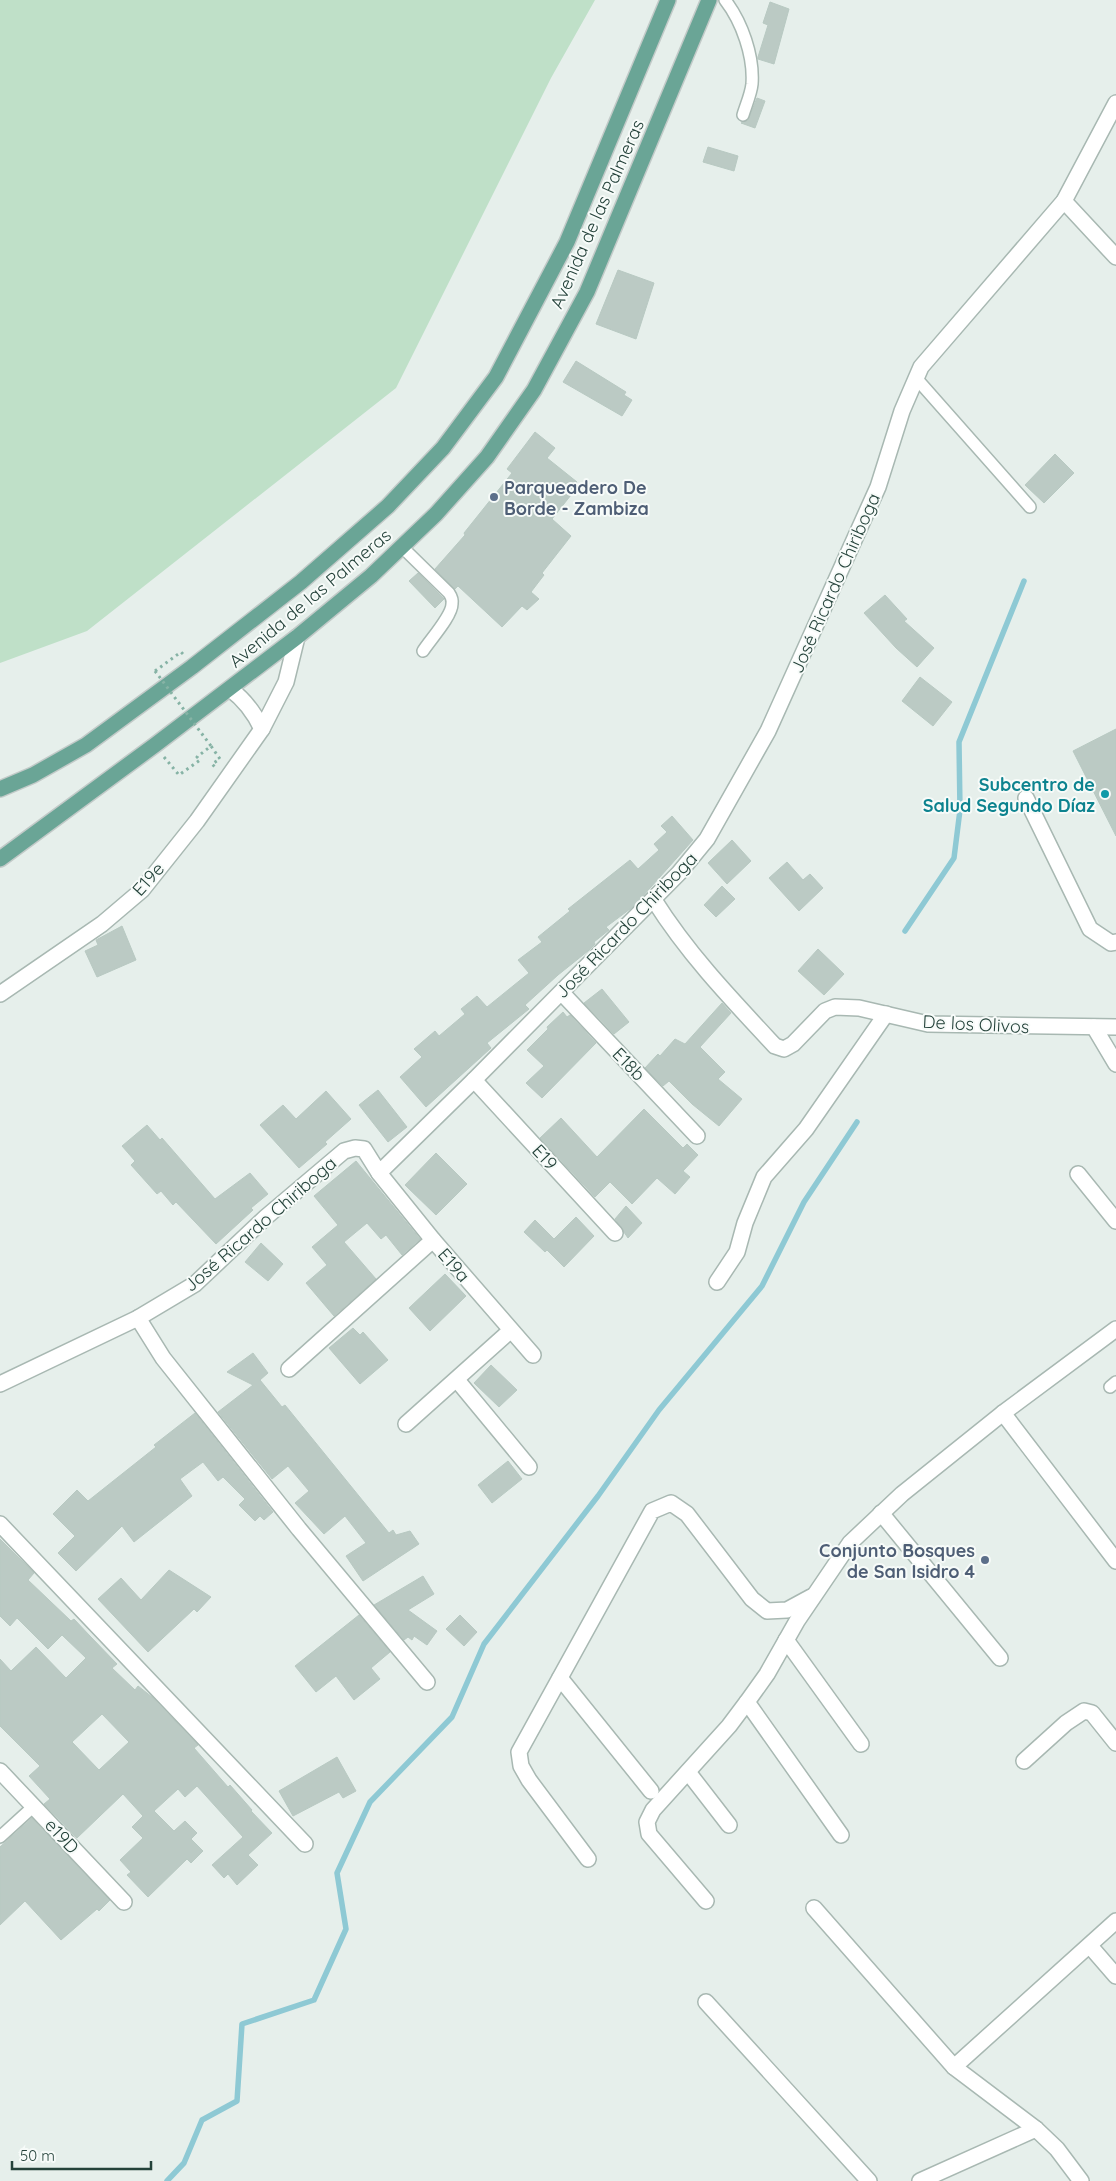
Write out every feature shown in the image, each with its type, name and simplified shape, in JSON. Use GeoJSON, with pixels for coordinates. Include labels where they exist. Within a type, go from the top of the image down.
{"type":"FeatureCollection","features":[{"type":"Feature","properties":{"kind":"main road","name":"Avenida de las Palmeras"},"geometry":{"type":"LineString","coordinates":[[0,790],[33,775],[86,745],[192,667],[301,582],[388,506],[443,448],[496,377],[567,242],[668,0]]}},
{"type":"Feature","properties":{"kind":"main road","name":"Avenida de las Palmeras"},"geometry":{"type":"LineString","coordinates":[[0,859],[230,689],[371,576],[436,514],[487,457],[534,390],[587,292],[709,0]]}},
{"type":"Feature","properties":{"kind":"street","name":"José Ricardo Chiriboga"},"geometry":{"type":"LineString","coordinates":[[0,1384],[138,1318],[195,1284],[266,1217],[344,1151],[355,1148],[364,1149],[379,1173],[562,993],[680,873],[707,839],[768,731],[878,487],[902,411],[921,367],[1064,201],[1116,103]]}},
{"type":"Feature","properties":{"kind":"street"},"geometry":{"type":"LineString","coordinates":[[1064,201],[1116,257]]}},
{"type":"Feature","properties":{"kind":"street","name":"E19e"},"geometry":{"type":"LineString","coordinates":[[0,994],[102,924],[142,890],[197,821],[262,729],[286,682],[297,637]]}},
{"type":"Feature","properties":{"kind":"street"},"geometry":{"type":"LineString","coordinates":[[230,689],[250,707],[262,729]]}},
{"type":"Feature","properties":{"kind":"street"},"geometry":{"type":"LineString","coordinates":[[1026,798],[1090,929],[1110,943],[1116,942]]}},
{"type":"Feature","properties":{"kind":"street","name":"De los Olivos"},"geometry":{"type":"LineString","coordinates":[[654,900],[675,934],[714,982],[775,1046],[784,1049],[793,1044],[825,1011],[835,1007],[859,1008],[928,1024],[1116,1027]]}},
{"type":"Feature","properties":{"kind":"street","name":"E18b"},"geometry":{"type":"LineString","coordinates":[[562,993],[697,1136]]}},
{"type":"Feature","properties":{"kind":"street"},"geometry":{"type":"LineString","coordinates":[[717,1282],[737,1252],[745,1223],[764,1177],[806,1129],[886,1014]]}},
{"type":"Feature","properties":{"kind":"street"},"geometry":{"type":"LineString","coordinates":[[1094,1027],[1116,1064]]}},
{"type":"Feature","properties":{"kind":"street","name":"E19"},"geometry":{"type":"LineString","coordinates":[[474,1080],[615,1233]]}},
{"type":"Feature","properties":{"kind":"street","name":"E19a"},"geometry":{"type":"LineString","coordinates":[[379,1173],[433,1240],[510,1331],[533,1355]]}},
{"type":"Feature","properties":{"kind":"street"},"geometry":{"type":"LineString","coordinates":[[1078,1174],[1116,1221]]}},
{"type":"Feature","properties":{"kind":"street"},"geometry":{"type":"LineString","coordinates":[[290,1369],[433,1240]]}},
{"type":"Feature","properties":{"kind":"street"},"geometry":{"type":"LineString","coordinates":[[138,1318],[170,1366],[299,1529],[427,1682]]}},
{"type":"Feature","properties":{"kind":"street"},"geometry":{"type":"LineString","coordinates":[[706,1901],[653,1840],[647,1828],[649,1816],[653,1810],[729,1726],[747,1702],[767,1674],[786,1640],[850,1543],[902,1494],[1003,1413],[1116,1330]]}},
{"type":"Feature","properties":{"kind":"street"},"geometry":{"type":"LineString","coordinates":[[406,1424],[510,1331]]}},
{"type":"Feature","properties":{"kind":"street"},"geometry":{"type":"LineString","coordinates":[[457,1380],[529,1467]]}},
{"type":"Feature","properties":{"kind":"street"},"geometry":{"type":"LineString","coordinates":[[1003,1413],[1116,1562]]}},
{"type":"Feature","properties":{"kind":"street"},"geometry":{"type":"LineString","coordinates":[[588,1858],[529,1780],[521,1766],[519,1752],[652,1511],[671,1503],[687,1514],[752,1599],[767,1611],[787,1610],[815,1595]]}},
{"type":"Feature","properties":{"kind":"street"},"geometry":{"type":"LineString","coordinates":[[881,1513],[1000,1658]]}},
{"type":"Feature","properties":{"kind":"street"},"geometry":{"type":"LineString","coordinates":[[0,1524],[305,1844]]}},
{"type":"Feature","properties":{"kind":"street"},"geometry":{"type":"LineString","coordinates":[[786,1640],[861,1744]]}},
{"type":"Feature","properties":{"kind":"street"},"geometry":{"type":"LineString","coordinates":[[560,1678],[651,1791]]}},
{"type":"Feature","properties":{"kind":"street"},"geometry":{"type":"LineString","coordinates":[[747,1702],[841,1835]]}},
{"type":"Feature","properties":{"kind":"street"},"geometry":{"type":"LineString","coordinates":[[1024,1761],[1066,1723],[1084,1710],[1092,1713],[1116,1743]]}},
{"type":"Feature","properties":{"kind":"street","name":"e19D"},"geometry":{"type":"LineString","coordinates":[[0,1771],[124,1902]]}},
{"type":"Feature","properties":{"kind":"street"},"geometry":{"type":"LineString","coordinates":[[688,1772],[729,1825]]}},
{"type":"Feature","properties":{"kind":"street"},"geometry":{"type":"LineString","coordinates":[[814,1908],[954,2067],[1036,2129],[1057,2149],[1081,2181]]}},
{"type":"Feature","properties":{"kind":"street"},"geometry":{"type":"LineString","coordinates":[[954,2067],[1116,1921]]}},
{"type":"Feature","properties":{"kind":"street"},"geometry":{"type":"LineString","coordinates":[[1090,1946],[1116,1976]]}},
{"type":"Feature","properties":{"kind":"street"},"geometry":{"type":"LineString","coordinates":[[706,2002],[869,2181]]}},
{"type":"Feature","properties":{"kind":"street"},"geometry":{"type":"LineString","coordinates":[[920,2181],[1036,2129]]}},
{"type":"Feature","properties":{"kind":"lane"},"geometry":{"type":"LineString","coordinates":[[724,0],[735,13],[750,53],[752,85],[743,115]]}},
{"type":"Feature","properties":{"kind":"lane"},"geometry":{"type":"LineString","coordinates":[[916,378],[1030,507]]}},
{"type":"Feature","properties":{"kind":"lane"},"geometry":{"type":"LineString","coordinates":[[402,547],[449,593],[453,601],[452,608],[423,651]]}},
{"type":"Feature","properties":{"kind":"lane"},"geometry":{"type":"LineString","coordinates":[[0,1837],[34,1806]]}},
{"type":"Feature","properties":{"kind":"path"},"geometry":{"type":"LineString","coordinates":[[181,652],[155,671],[220,758],[212,764]]}},
{"type":"Feature","properties":{"kind":"path"},"geometry":{"type":"LineString","coordinates":[[155,745],[179,775],[200,760],[197,757],[210,746]]}},
{"type":"Feature","properties":{"kind":"green space"},"geometry":{"type":"Polygon","coordinates":[[[0,0],[595,0],[551,78],[396,388],[87,631],[0,663],[0,0]]]}},
{"type":"Feature","properties":{"kind":"building"},"geometry":{"type":"Polygon","coordinates":[[[770,2],[789,9],[774,64],[758,59],[768,25],[763,23],[770,2]]]}},
{"type":"Feature","properties":{"kind":"building"},"geometry":{"type":"Polygon","coordinates":[[[757,98],[765,101],[755,128],[741,123],[748,120],[757,98]]]}},
{"type":"Feature","properties":{"kind":"building"},"geometry":{"type":"Polygon","coordinates":[[[708,147],[738,156],[734,171],[703,162],[708,147]]]}},
{"type":"Feature","properties":{"kind":"building"},"geometry":{"type":"Polygon","coordinates":[[[618,270],[654,283],[636,339],[596,324],[618,270]]]}},
{"type":"Feature","properties":{"kind":"building"},"geometry":{"type":"Polygon","coordinates":[[[576,361],[626,392],[624,395],[632,400],[622,416],[563,382],[576,361]]]}},
{"type":"Feature","properties":{"kind":"building"},"geometry":{"type":"Polygon","coordinates":[[[535,432],[555,448],[547,458],[577,482],[568,493],[571,495],[552,519],[571,536],[542,573],[544,575],[531,592],[539,599],[527,610],[522,606],[502,627],[458,586],[455,589],[435,569],[465,535],[464,533],[512,473],[507,469],[535,432]]]}},
{"type":"Feature","properties":{"kind":"building"},"geometry":{"type":"Polygon","coordinates":[[[1055,454],[1074,473],[1044,503],[1025,485],[1055,454]]]}},
{"type":"Feature","properties":{"kind":"building"},"geometry":{"type":"Polygon","coordinates":[[[418,573],[444,599],[435,608],[409,581],[418,573]]]}},
{"type":"Feature","properties":{"kind":"building"},"geometry":{"type":"Polygon","coordinates":[[[885,595],[907,619],[904,621],[934,648],[917,667],[896,648],[864,613],[885,595]]]}},
{"type":"Feature","properties":{"kind":"building"},"geometry":{"type":"Polygon","coordinates":[[[920,677],[952,702],[933,726],[902,701],[920,677]]]}},
{"type":"Feature","properties":{"kind":"building","name":"Subcentro de Salud Segundo Díaz"},"geometry":{"type":"Polygon","coordinates":[[[1116,729],[1116,836],[1073,751],[1116,729]]]}},
{"type":"Feature","properties":{"kind":"building"},"geometry":{"type":"Polygon","coordinates":[[[672,816],[693,840],[634,906],[606,927],[609,930],[594,942],[595,944],[588,951],[525,1005],[529,1009],[487,1043],[491,1048],[426,1107],[400,1077],[422,1057],[414,1049],[435,1031],[439,1036],[465,1014],[461,1009],[477,996],[487,1007],[529,973],[518,960],[542,942],[538,937],[570,911],[568,909],[630,860],[638,869],[659,850],[654,844],[667,832],[661,826],[672,816]]]}},
{"type":"Feature","properties":{"kind":"building"},"geometry":{"type":"Polygon","coordinates":[[[732,840],[751,861],[727,884],[708,863],[732,840]]]}},
{"type":"Feature","properties":{"kind":"building"},"geometry":{"type":"Polygon","coordinates":[[[787,862],[803,880],[810,874],[823,888],[799,911],[769,878],[787,862]]]}},
{"type":"Feature","properties":{"kind":"building"},"geometry":{"type":"Polygon","coordinates":[[[722,886],[735,899],[716,917],[704,905],[722,886]]]}},
{"type":"Feature","properties":{"kind":"building"},"geometry":{"type":"Polygon","coordinates":[[[122,926],[136,960],[97,977],[85,951],[98,945],[96,940],[122,926]]]}},
{"type":"Feature","properties":{"kind":"building"},"geometry":{"type":"Polygon","coordinates":[[[818,949],[844,974],[824,995],[798,971],[818,949]]]}},
{"type":"Feature","properties":{"kind":"building"},"geometry":{"type":"Polygon","coordinates":[[[602,989],[629,1022],[614,1034],[584,1003],[602,989]]]}},
{"type":"Feature","properties":{"kind":"building"},"geometry":{"type":"Polygon","coordinates":[[[722,1003],[731,1013],[700,1047],[725,1072],[718,1079],[742,1099],[719,1126],[692,1104],[669,1081],[663,1086],[645,1068],[658,1054],[660,1056],[675,1039],[685,1044],[722,1003]]]}},
{"type":"Feature","properties":{"kind":"building"},"geometry":{"type":"Polygon","coordinates":[[[563,1012],[567,1017],[570,1015],[596,1043],[542,1098],[526,1083],[544,1066],[527,1050],[563,1012]]]}},
{"type":"Feature","properties":{"kind":"building"},"geometry":{"type":"Polygon","coordinates":[[[378,1090],[407,1127],[388,1142],[359,1105],[378,1090]]]}},
{"type":"Feature","properties":{"kind":"building"},"geometry":{"type":"Polygon","coordinates":[[[326,1091],[351,1119],[325,1142],[327,1144],[299,1168],[260,1125],[283,1105],[296,1119],[326,1091]]]}},
{"type":"Feature","properties":{"kind":"building"},"geometry":{"type":"Polygon","coordinates":[[[644,1109],[683,1148],[687,1144],[698,1155],[683,1171],[690,1177],[675,1194],[657,1178],[632,1204],[610,1182],[595,1197],[540,1138],[561,1118],[597,1157],[644,1109]]]}},
{"type":"Feature","properties":{"kind":"building"},"geometry":{"type":"Polygon","coordinates":[[[147,1125],[160,1140],[162,1138],[215,1199],[250,1173],[268,1194],[251,1208],[253,1210],[216,1244],[176,1202],[173,1205],[161,1191],[157,1194],[131,1165],[135,1161],[122,1146],[147,1125]]]}},
{"type":"Feature","properties":{"kind":"building"},"geometry":{"type":"Polygon","coordinates":[[[436,1153],[467,1184],[436,1215],[405,1185],[436,1153]]]}},
{"type":"Feature","properties":{"kind":"building"},"geometry":{"type":"Polygon","coordinates":[[[356,1161],[420,1239],[402,1255],[386,1235],[381,1239],[367,1223],[344,1242],[376,1279],[334,1316],[306,1283],[327,1265],[312,1247],[338,1225],[314,1196],[356,1161]]]}},
{"type":"Feature","properties":{"kind":"building"},"geometry":{"type":"Polygon","coordinates":[[[626,1206],[642,1223],[628,1238],[615,1219],[626,1206]]]}},
{"type":"Feature","properties":{"kind":"building"},"geometry":{"type":"Polygon","coordinates":[[[576,1217],[594,1236],[564,1267],[547,1250],[545,1252],[524,1232],[535,1220],[554,1239],[576,1217]]]}},
{"type":"Feature","properties":{"kind":"building"},"geometry":{"type":"Polygon","coordinates":[[[261,1243],[283,1264],[268,1281],[245,1262],[261,1243]]]}},
{"type":"Feature","properties":{"kind":"building"},"geometry":{"type":"Polygon","coordinates":[[[445,1274],[466,1296],[430,1331],[409,1308],[445,1274]]]}},
{"type":"Feature","properties":{"kind":"building"},"geometry":{"type":"Polygon","coordinates":[[[353,1328],[360,1335],[363,1332],[388,1360],[360,1384],[329,1348],[353,1328]]]}},
{"type":"Feature","properties":{"kind":"building"},"geometry":{"type":"Polygon","coordinates":[[[253,1353],[268,1373],[260,1380],[282,1407],[285,1405],[389,1533],[393,1530],[396,1535],[410,1531],[419,1544],[363,1581],[346,1556],[366,1543],[345,1516],[324,1534],[295,1503],[309,1491],[288,1466],[272,1479],[218,1412],[253,1385],[227,1372],[253,1353]]]}},
{"type":"Feature","properties":{"kind":"building"},"geometry":{"type":"Polygon","coordinates":[[[491,1365],[517,1390],[499,1407],[474,1383],[491,1365]]]}},
{"type":"Feature","properties":{"kind":"building"},"geometry":{"type":"Polygon","coordinates":[[[195,1413],[273,1512],[264,1520],[260,1516],[255,1521],[239,1505],[245,1499],[223,1477],[218,1481],[203,1462],[180,1479],[192,1496],[134,1542],[122,1526],[76,1571],[58,1553],[75,1536],[53,1514],[77,1490],[88,1501],[195,1413]]]}},
{"type":"Feature","properties":{"kind":"building"},"geometry":{"type":"Polygon","coordinates":[[[508,1461],[522,1479],[492,1503],[478,1485],[508,1461]]]}},
{"type":"Feature","properties":{"kind":"building"},"geometry":{"type":"Polygon","coordinates":[[[0,1539],[34,1573],[28,1580],[71,1621],[74,1619],[117,1664],[112,1668],[135,1690],[138,1686],[152,1697],[198,1745],[194,1748],[228,1787],[230,1785],[272,1833],[248,1855],[258,1865],[237,1885],[228,1874],[224,1878],[212,1865],[243,1837],[197,1786],[185,1797],[178,1789],[154,1811],[174,1831],[185,1821],[197,1833],[191,1839],[203,1851],[191,1863],[187,1859],[148,1897],[127,1875],[131,1872],[120,1860],[143,1838],[132,1827],[143,1816],[123,1794],[77,1838],[44,1804],[50,1799],[29,1776],[40,1766],[0,1726],[0,1659],[11,1671],[36,1647],[66,1678],[86,1658],[62,1635],[48,1649],[17,1618],[10,1626],[0,1616],[0,1539]],[[102,1714],[72,1742],[99,1770],[129,1742],[102,1714]]]}},
{"type":"Feature","properties":{"kind":"building"},"geometry":{"type":"Polygon","coordinates":[[[169,1570],[211,1597],[197,1612],[194,1609],[148,1652],[98,1599],[121,1578],[141,1600],[169,1570]]]}},
{"type":"Feature","properties":{"kind":"building"},"geometry":{"type":"Polygon","coordinates":[[[423,1576],[434,1594],[408,1610],[437,1631],[427,1645],[414,1636],[412,1640],[408,1637],[404,1640],[374,1605],[423,1576]]]}},
{"type":"Feature","properties":{"kind":"building"},"geometry":{"type":"Polygon","coordinates":[[[359,1615],[390,1652],[371,1668],[380,1679],[354,1700],[336,1676],[316,1692],[295,1666],[359,1615]]]}},
{"type":"Feature","properties":{"kind":"building"},"geometry":{"type":"Polygon","coordinates":[[[460,1615],[477,1632],[464,1646],[446,1629],[460,1615]]]}},
{"type":"Feature","properties":{"kind":"building"},"geometry":{"type":"Polygon","coordinates":[[[337,1757],[356,1791],[343,1798],[339,1792],[293,1816],[279,1791],[337,1757]]]}},
{"type":"Feature","properties":{"kind":"building"},"geometry":{"type":"Polygon","coordinates":[[[32,1818],[110,1900],[99,1911],[97,1909],[61,1940],[25,1901],[0,1925],[0,1847],[32,1818]]]}},
{"type":"Feature","properties":{"kind":"waterway"},"geometry":{"type":"LineString","coordinates":[[905,931],[954,858],[960,810],[959,742],[1024,581]]}},
{"type":"Feature","properties":{"kind":"waterway"},"geometry":{"type":"LineString","coordinates":[[167,2181],[184,2163],[202,2120],[237,2101],[242,2024],[314,2000],[346,1929],[337,1873],[370,1802],[452,1717],[484,1644],[598,1496],[659,1410],[762,1286],[804,1202],[857,1122]]}},
{"type":"Feature","properties":{"kind":"place","name":"Parqueadero De Borde - Zambiza"},"geometry":{"type":"Point","coordinates":[494,497]}},
{"type":"Feature","properties":{"kind":"place","name":"Subcentro de Salud Segundo Díaz"},"geometry":{"type":"Point","coordinates":[1105,794]}},
{"type":"Feature","properties":{"kind":"place","name":"Conjunto Bosques de San Isidro 4"},"geometry":{"type":"Point","coordinates":[985,1560]}}]}
